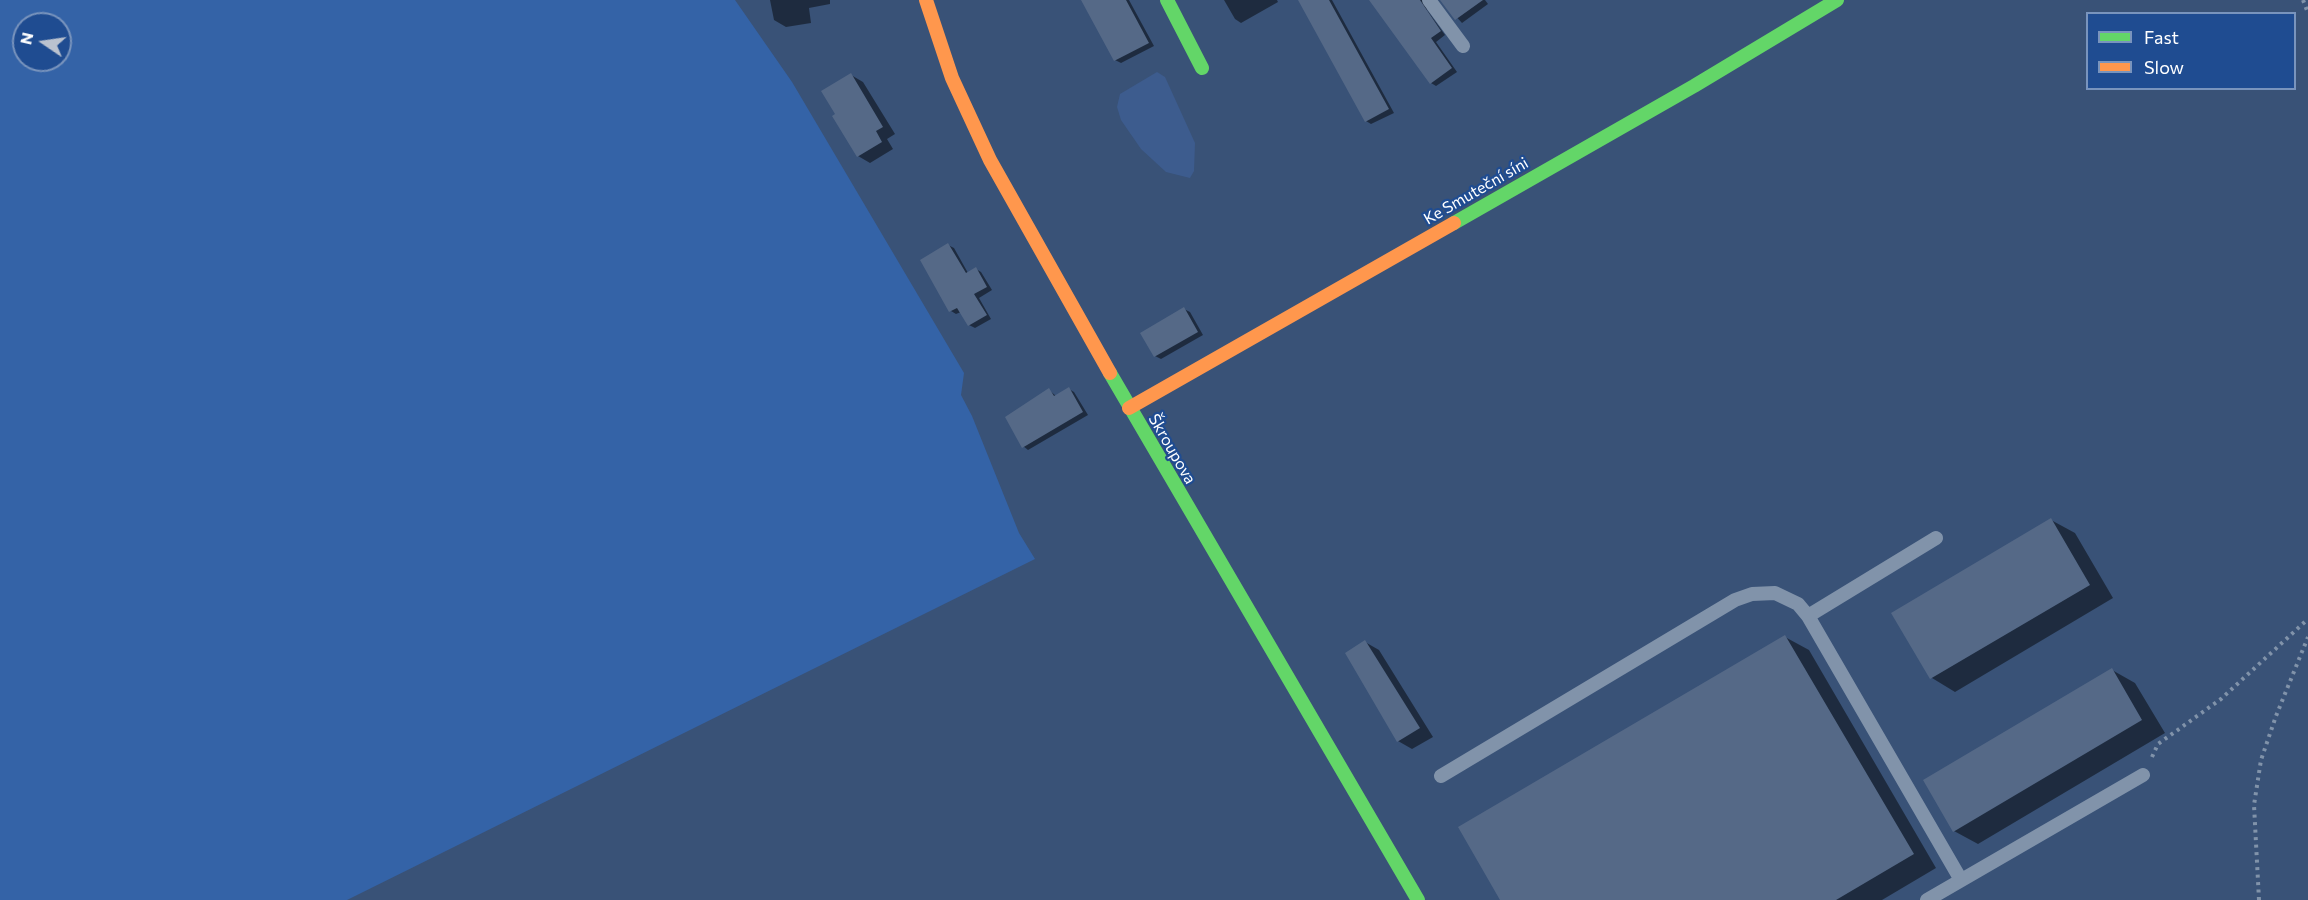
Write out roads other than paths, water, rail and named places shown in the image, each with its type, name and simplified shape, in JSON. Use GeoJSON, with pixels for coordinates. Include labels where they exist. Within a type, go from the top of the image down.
{"type":"FeatureCollection","features":[{"type":"Feature","properties":{"kind":"street","name":"Škroupova"},"geometry":{"type":"LineString","coordinates":[[926,0],[952,78],[990,160],[1129,408],[1418,900]]}},
{"type":"Feature","properties":{"kind":"street"},"geometry":{"type":"LineString","coordinates":[[1167,0],[1202,68]]}},
{"type":"Feature","properties":{"kind":"street","name":"Ke Smuteční síni"},"geometry":{"type":"LineString","coordinates":[[1129,408],[1694,86],[1837,0]]}},
{"type":"Feature","properties":{"kind":"lane"},"geometry":{"type":"LineString","coordinates":[[1429,0],[1462,46]]}},
{"type":"Feature","properties":{"kind":"lane"},"geometry":{"type":"LineString","coordinates":[[1808,616],[1936,538]]}},
{"type":"Feature","properties":{"kind":"lane"},"geometry":{"type":"LineString","coordinates":[[1441,776],[1735,600],[1758,593],[1775,593],[1798,604],[1808,616],[1961,880]]}},
{"type":"Feature","properties":{"kind":"lane"},"geometry":{"type":"LineString","coordinates":[[1927,900],[2143,775]]}}]}
